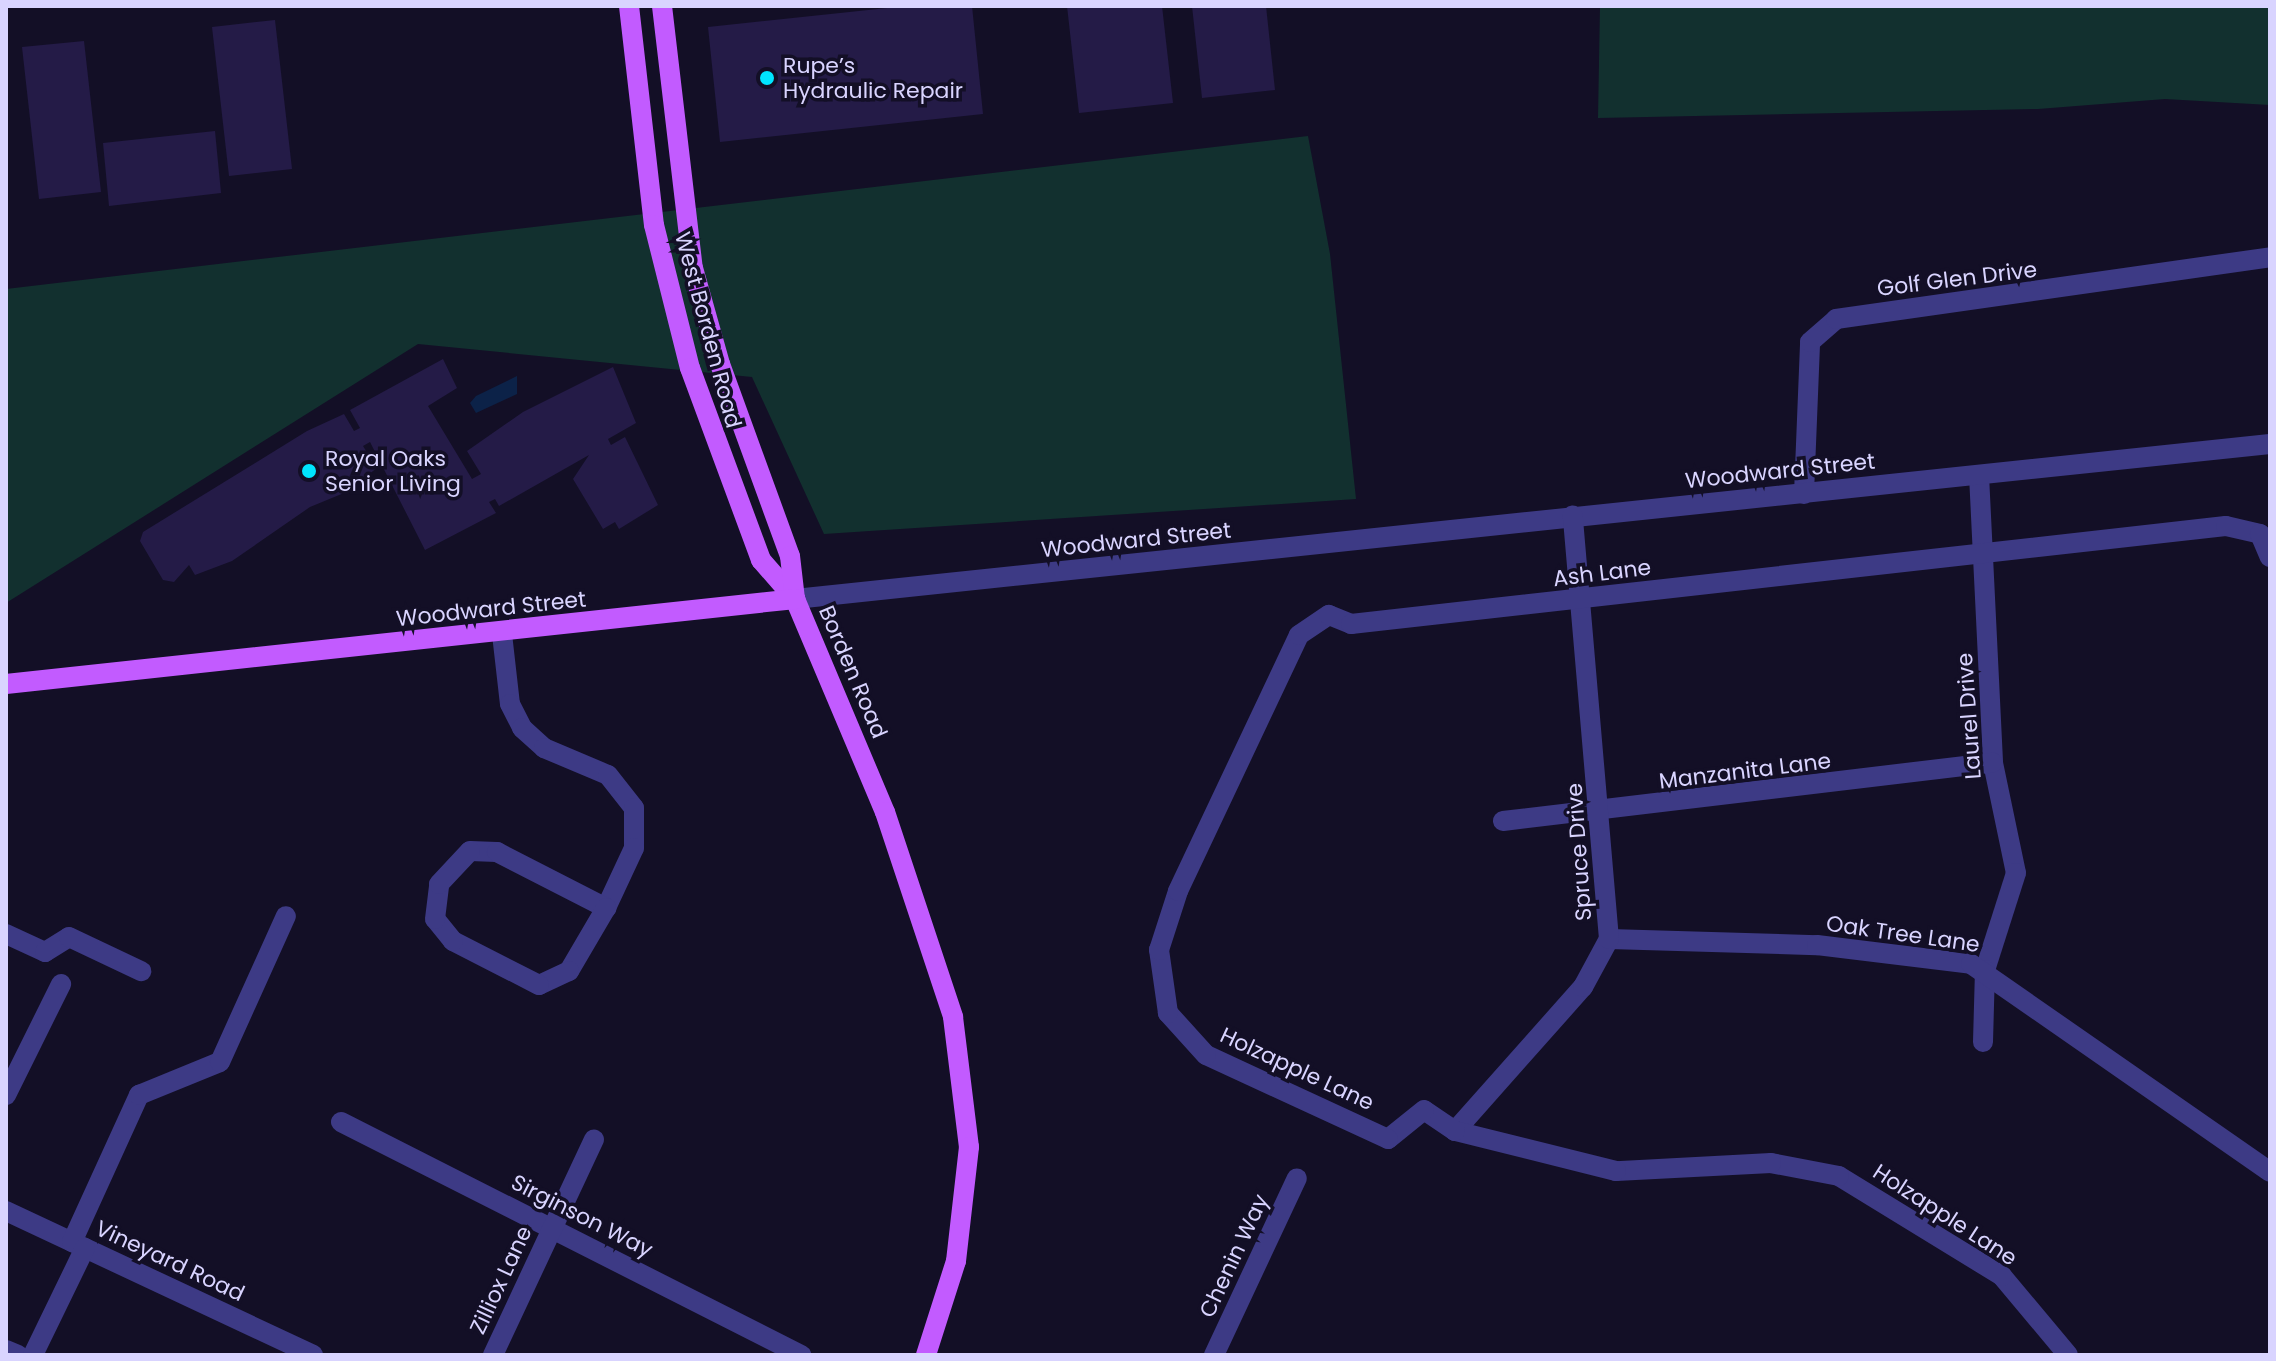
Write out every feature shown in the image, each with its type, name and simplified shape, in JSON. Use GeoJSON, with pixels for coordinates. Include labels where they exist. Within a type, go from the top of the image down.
{"type":"FeatureCollection","features":[{"type":"Feature","properties":{"kind":"main road","name":"West Borden Road"},"geometry":{"type":"LineString","coordinates":[[629,6],[649,177],[690,368],[761,560],[795,599]]}},
{"type":"Feature","properties":{"kind":"main road","name":"Borden Road"},"geometry":{"type":"LineString","coordinates":[[662,6],[693,268],[720,364],[790,556],[795,599],[885,812],[953,1017],[969,1147],[956,1261],[926,1355]]}},
{"type":"Feature","properties":{"kind":"main road","name":"Woodward Street"},"geometry":{"type":"LineString","coordinates":[[6,684],[502,634],[795,599]]}},
{"type":"Feature","properties":{"kind":"street","name":"Golf Glen Drive"},"geometry":{"type":"LineString","coordinates":[[1804,494],[1810,342],[1836,319],[2270,257]]}},
{"type":"Feature","properties":{"kind":"street","name":"Woodward Street"},"geometry":{"type":"LineString","coordinates":[[795,599],[2270,444]]}},
{"type":"Feature","properties":{"kind":"street","name":"Laurel Drive"},"geometry":{"type":"LineString","coordinates":[[1979,475],[1993,763],[2016,873],[1985,970],[1983,1042]]}},
{"type":"Feature","properties":{"kind":"street","name":"Spruce Drive"},"geometry":{"type":"LineString","coordinates":[[1455,1131],[1583,987],[1609,939],[1603,813],[1579,600],[1573,516]]}},
{"type":"Feature","properties":{"kind":"street","name":"Ash Lane"},"geometry":{"type":"LineString","coordinates":[[1159,950],[1178,891],[1299,635],[1329,615],[1351,624],[2226,526],[2260,534],[2270,557]]}},
{"type":"Feature","properties":{"kind":"street"},"geometry":{"type":"LineString","coordinates":[[502,634],[510,704],[522,728],[544,748],[608,775],[634,808],[634,848],[606,908],[569,971],[539,985],[453,941],[435,919],[439,884],[470,851],[497,852],[606,908]]}},
{"type":"Feature","properties":{"kind":"street","name":"Manzanita Lane"},"geometry":{"type":"LineString","coordinates":[[1503,821],[1603,813],[1993,763]]}},
{"type":"Feature","properties":{"kind":"street"},"geometry":{"type":"LineString","coordinates":[[33,1355],[139,1095],[220,1062],[286,916]]}},
{"type":"Feature","properties":{"kind":"street"},"geometry":{"type":"LineString","coordinates":[[6,934],[45,952],[69,937],[141,971]]}},
{"type":"Feature","properties":{"kind":"street","name":"Oak Tree Lane"},"geometry":{"type":"LineString","coordinates":[[1609,939],[1817,945],[1985,970],[2270,1172]]}},
{"type":"Feature","properties":{"kind":"street","name":"Holzapple Lane"},"geometry":{"type":"LineString","coordinates":[[1159,950],[1168,1013],[1206,1055],[1388,1139],[1424,1110],[1455,1131],[1616,1171],[1771,1163],[1839,1176],[2002,1276],[2068,1355]]}},
{"type":"Feature","properties":{"kind":"street"},"geometry":{"type":"LineString","coordinates":[[9,1081],[61,984]]}},
{"type":"Feature","properties":{"kind":"street","name":"Sirginson Way"},"geometry":{"type":"LineString","coordinates":[[341,1122],[801,1355]]}},
{"type":"Feature","properties":{"kind":"street","name":"Zilliox Lane"},"geometry":{"type":"LineString","coordinates":[[493,1355],[594,1139]]}},
{"type":"Feature","properties":{"kind":"street","name":"Chenin Way"},"geometry":{"type":"LineString","coordinates":[[1214,1355],[1297,1178]]}},
{"type":"Feature","properties":{"kind":"street","name":"Vineyard Road"},"geometry":{"type":"LineString","coordinates":[[6,1211],[313,1355]]}},
{"type":"Feature","properties":{"kind":"street"},"geometry":{"type":"LineString","coordinates":[[6,1350],[18,1355]]}},
{"type":"Feature","properties":{"kind":"green space"},"geometry":{"type":"Polygon","coordinates":[[[1600,6],[2270,6],[2270,105],[2165,99],[2038,109],[1598,118],[1600,6]]]}},
{"type":"Feature","properties":{"kind":"green space"},"geometry":{"type":"Polygon","coordinates":[[[1308,136],[1330,254],[1356,499],[824,534],[752,377],[418,344],[6,603],[6,289],[1308,136]]]}},
{"type":"Feature","properties":{"kind":"water"},"geometry":{"type":"Polygon","coordinates":[[[517,376],[517,394],[476,413],[470,403],[476,396],[517,376]]]}},
{"type":"Feature","properties":{"kind":"building"},"geometry":{"type":"Polygon","coordinates":[[[906,6],[972,6],[983,114],[720,142],[708,27],[906,6]]]}},
{"type":"Feature","properties":{"kind":"building"},"geometry":{"type":"Polygon","coordinates":[[[1067,6],[1162,6],[1173,103],[1079,113],[1067,6]]]}},
{"type":"Feature","properties":{"kind":"building"},"geometry":{"type":"Polygon","coordinates":[[[1192,6],[1266,6],[1275,90],[1202,98],[1192,6]]]}},
{"type":"Feature","properties":{"kind":"building"},"geometry":{"type":"Polygon","coordinates":[[[275,20],[292,169],[229,176],[212,27],[275,20]]]}},
{"type":"Feature","properties":{"kind":"building"},"geometry":{"type":"Polygon","coordinates":[[[84,41],[101,192],[39,199],[22,47],[84,41]]]}},
{"type":"Feature","properties":{"kind":"building"},"geometry":{"type":"Polygon","coordinates":[[[215,131],[221,193],[109,206],[103,143],[215,131]]]}},
{"type":"Feature","properties":{"kind":"building","name":"Royal Oaks Senior Living"},"geometry":{"type":"Polygon","coordinates":[[[443,359],[457,388],[428,406],[472,479],[481,474],[467,451],[523,412],[613,367],[636,423],[608,439],[611,445],[625,437],[658,505],[619,529],[615,522],[603,529],[573,479],[589,455],[499,506],[495,499],[489,502],[496,513],[425,550],[370,442],[363,446],[377,468],[344,493],[310,507],[232,561],[195,575],[189,565],[174,582],[163,580],[140,541],[143,532],[307,431],[344,414],[354,431],[360,428],[350,410],[443,359]]]}},
{"type":"Feature","properties":{"kind":"place","name":"Rupe’s Hydraulic Repair"},"geometry":{"type":"Point","coordinates":[767,78]}},
{"type":"Feature","properties":{"kind":"place","name":"Royal Oaks Senior Living"},"geometry":{"type":"Point","coordinates":[309,471]}}]}
